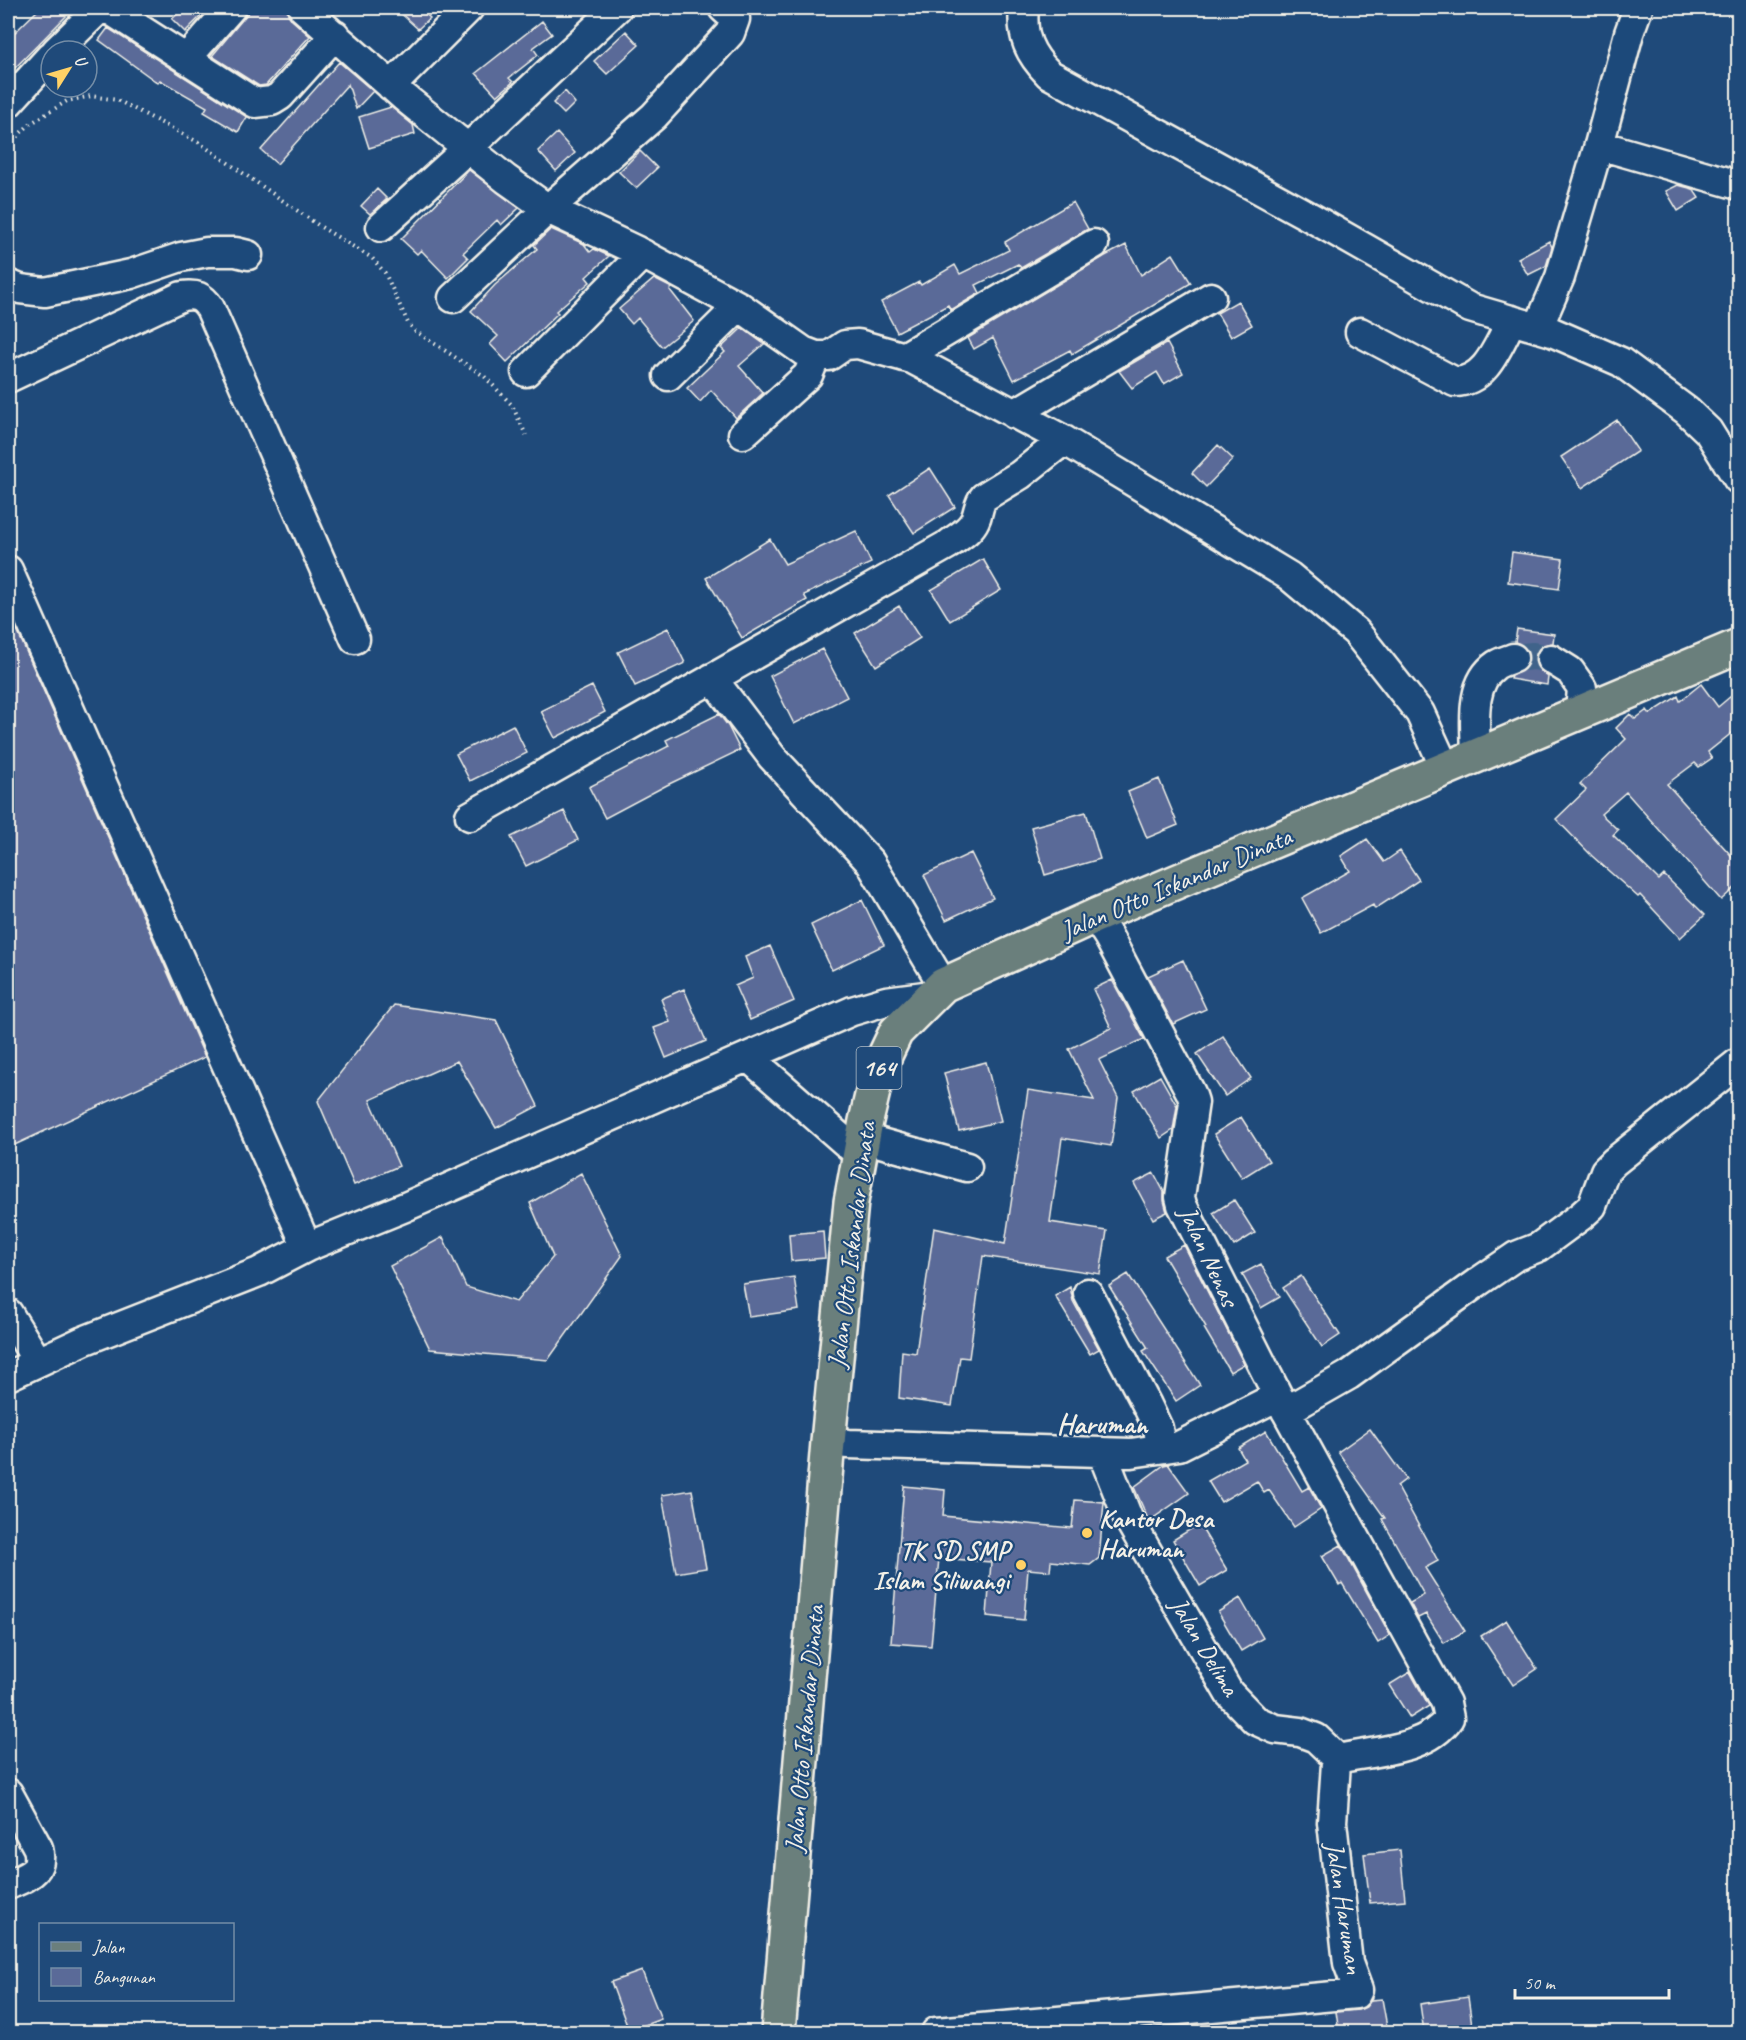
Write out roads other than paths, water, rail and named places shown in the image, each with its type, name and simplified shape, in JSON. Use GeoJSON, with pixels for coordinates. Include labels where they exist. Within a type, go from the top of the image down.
{"type":"FeatureCollection","features":[{"type":"Feature","properties":{"kind":"main road","name":"Jalan Otto Iskandar Dinata"},"geometry":{"type":"LineString","coordinates":[[778,2032],[828,1442],[851,1202],[878,1070],[897,1032],[938,990],[1095,916],[1476,758],[1738,646]]}},
{"type":"Feature","properties":{"kind":"street"},"geometry":{"type":"LineString","coordinates":[[68,39],[100,8]]}},
{"type":"Feature","properties":{"kind":"street"},"geometry":{"type":"LineString","coordinates":[[107,8],[248,99],[263,103],[280,96],[335,35]]}},
{"type":"Feature","properties":{"kind":"street"},"geometry":{"type":"LineString","coordinates":[[186,59],[231,8]]}},
{"type":"Feature","properties":{"kind":"street"},"geometry":{"type":"LineString","coordinates":[[391,86],[468,8]]}},
{"type":"Feature","properties":{"kind":"street"},"geometry":{"type":"LineString","coordinates":[[381,227],[617,8]]}},
{"type":"Feature","properties":{"kind":"street"},"geometry":{"type":"LineString","coordinates":[[453,298],[548,208],[654,116],[730,33],[735,19],[723,8]]}},
{"type":"Feature","properties":{"kind":"street"},"geometry":{"type":"LineString","coordinates":[[1024,8],[1024,34],[1035,61],[1049,74],[1312,218],[1470,308],[1552,332],[1621,362],[1687,411],[1708,431],[1738,479]]}},
{"type":"Feature","properties":{"kind":"street"},"geometry":{"type":"LineString","coordinates":[[1360,332],[1455,382],[1465,382],[1476,377],[1525,324],[1560,278],[1638,8]]}},
{"type":"Feature","properties":{"kind":"street"},"geometry":{"type":"LineString","coordinates":[[311,10],[391,86],[506,179],[548,208],[643,254],[739,306],[803,351],[816,356],[829,356],[851,344],[858,344],[912,359],[1064,440],[1288,576],[1356,632],[1420,713],[1446,770]]}},
{"type":"Feature","properties":{"kind":"street"},"geometry":{"type":"LineString","coordinates":[[8,103],[39,69]]}},
{"type":"Feature","properties":{"kind":"street"},"geometry":{"type":"LineString","coordinates":[[1599,146],[1738,185]]}},
{"type":"Feature","properties":{"kind":"street"},"geometry":{"type":"LineString","coordinates":[[904,357],[1094,244]]}},
{"type":"Feature","properties":{"kind":"street"},"geometry":{"type":"LineString","coordinates":[[8,284],[20,289],[45,292],[131,274],[207,252],[236,252],[248,255]]}},
{"type":"Feature","properties":{"kind":"street"},"geometry":{"type":"LineString","coordinates":[[526,372],[643,254]]}},
{"type":"Feature","properties":{"kind":"street"},"geometry":{"type":"LineString","coordinates":[[8,378],[182,296],[193,295],[202,298],[210,308],[355,639]]}},
{"type":"Feature","properties":{"kind":"street"},"geometry":{"type":"LineString","coordinates":[[1014,414],[1211,297]]}},
{"type":"Feature","properties":{"kind":"street"},"geometry":{"type":"LineString","coordinates":[[668,376],[739,306]]}},
{"type":"Feature","properties":{"kind":"street"},"geometry":{"type":"LineString","coordinates":[[743,434],[808,375],[816,356]]}},
{"type":"Feature","properties":{"kind":"street"},"geometry":{"type":"LineString","coordinates":[[470,816],[949,544],[965,533],[975,521],[980,501],[984,497],[1020,475],[1064,440]]}},
{"type":"Feature","properties":{"kind":"street"},"geometry":{"type":"LineString","coordinates":[[8,570],[307,1247]]}},
{"type":"Feature","properties":{"kind":"street"},"geometry":{"type":"LineString","coordinates":[[1476,758],[1477,693],[1485,676],[1496,665],[1513,658]]}},
{"type":"Feature","properties":{"kind":"street"},"geometry":{"type":"LineString","coordinates":[[1551,659],[1570,671],[1582,688],[1580,713]]}},
{"type":"Feature","properties":{"kind":"street"},"geometry":{"type":"LineString","coordinates":[[8,1376],[83,1341],[259,1272],[307,1247],[405,1207],[852,1011],[886,1000],[938,990],[870,861],[772,757],[712,678]]}},
{"type":"Feature","properties":{"kind":"street","name":"Jalan Nenas"},"geometry":{"type":"LineString","coordinates":[[1095,916],[1108,936],[1194,1102],[1180,1200],[1282,1403],[1446,1702],[1449,1718],[1433,1733],[1394,1750],[1338,1759]]}},
{"type":"Feature","properties":{"kind":"street"},"geometry":{"type":"LineString","coordinates":[[748,1057],[861,1146],[967,1167]]}},
{"type":"Feature","properties":{"kind":"street"},"geometry":{"type":"LineString","coordinates":[[828,1442],[1131,1453],[1179,1446],[1349,1375],[1516,1256],[1539,1247],[1592,1206],[1605,1171],[1614,1162],[1738,1064]]}},
{"type":"Feature","properties":{"kind":"street"},"geometry":{"type":"LineString","coordinates":[[1088,1293],[1158,1428],[1161,1448]]}},
{"type":"Feature","properties":{"kind":"street"},"geometry":{"type":"LineString","coordinates":[[8,1313],[38,1362]]}},
{"type":"Feature","properties":{"kind":"street","name":"Jalan Delima"},"geometry":{"type":"LineString","coordinates":[[1102,1452],[1128,1518],[1228,1693],[1255,1720],[1275,1729],[1300,1732],[1316,1738],[1338,1759]]}},
{"type":"Feature","properties":{"kind":"street","name":"Jalan Haruman"},"geometry":{"type":"LineString","coordinates":[[936,2032],[1356,1994],[1358,1990],[1348,1963],[1332,1822],[1338,1759]]}},
{"type":"Feature","properties":{"kind":"street"},"geometry":{"type":"LineString","coordinates":[[8,1793],[38,1848],[40,1858],[33,1872],[8,1885]]}},
{"type":"Feature","properties":{"kind":"tunnel"},"geometry":{"type":"LineString","coordinates":[[1513,658],[1533,656],[1551,659]]}},
{"type":"Feature","properties":{"kind":"place","name":"Kantor Desa Haruman"},"geometry":{"type":"Point","coordinates":[1087,1533]}},
{"type":"Feature","properties":{"kind":"place","name":"TK SD SMP Islam Siliwangi"},"geometry":{"type":"Point","coordinates":[1021,1565]}},
{"type":"Feature","properties":{"kind":"district","name":"Haruman"},"geometry":{"type":"Point","coordinates":[1102,1423]}}]}
